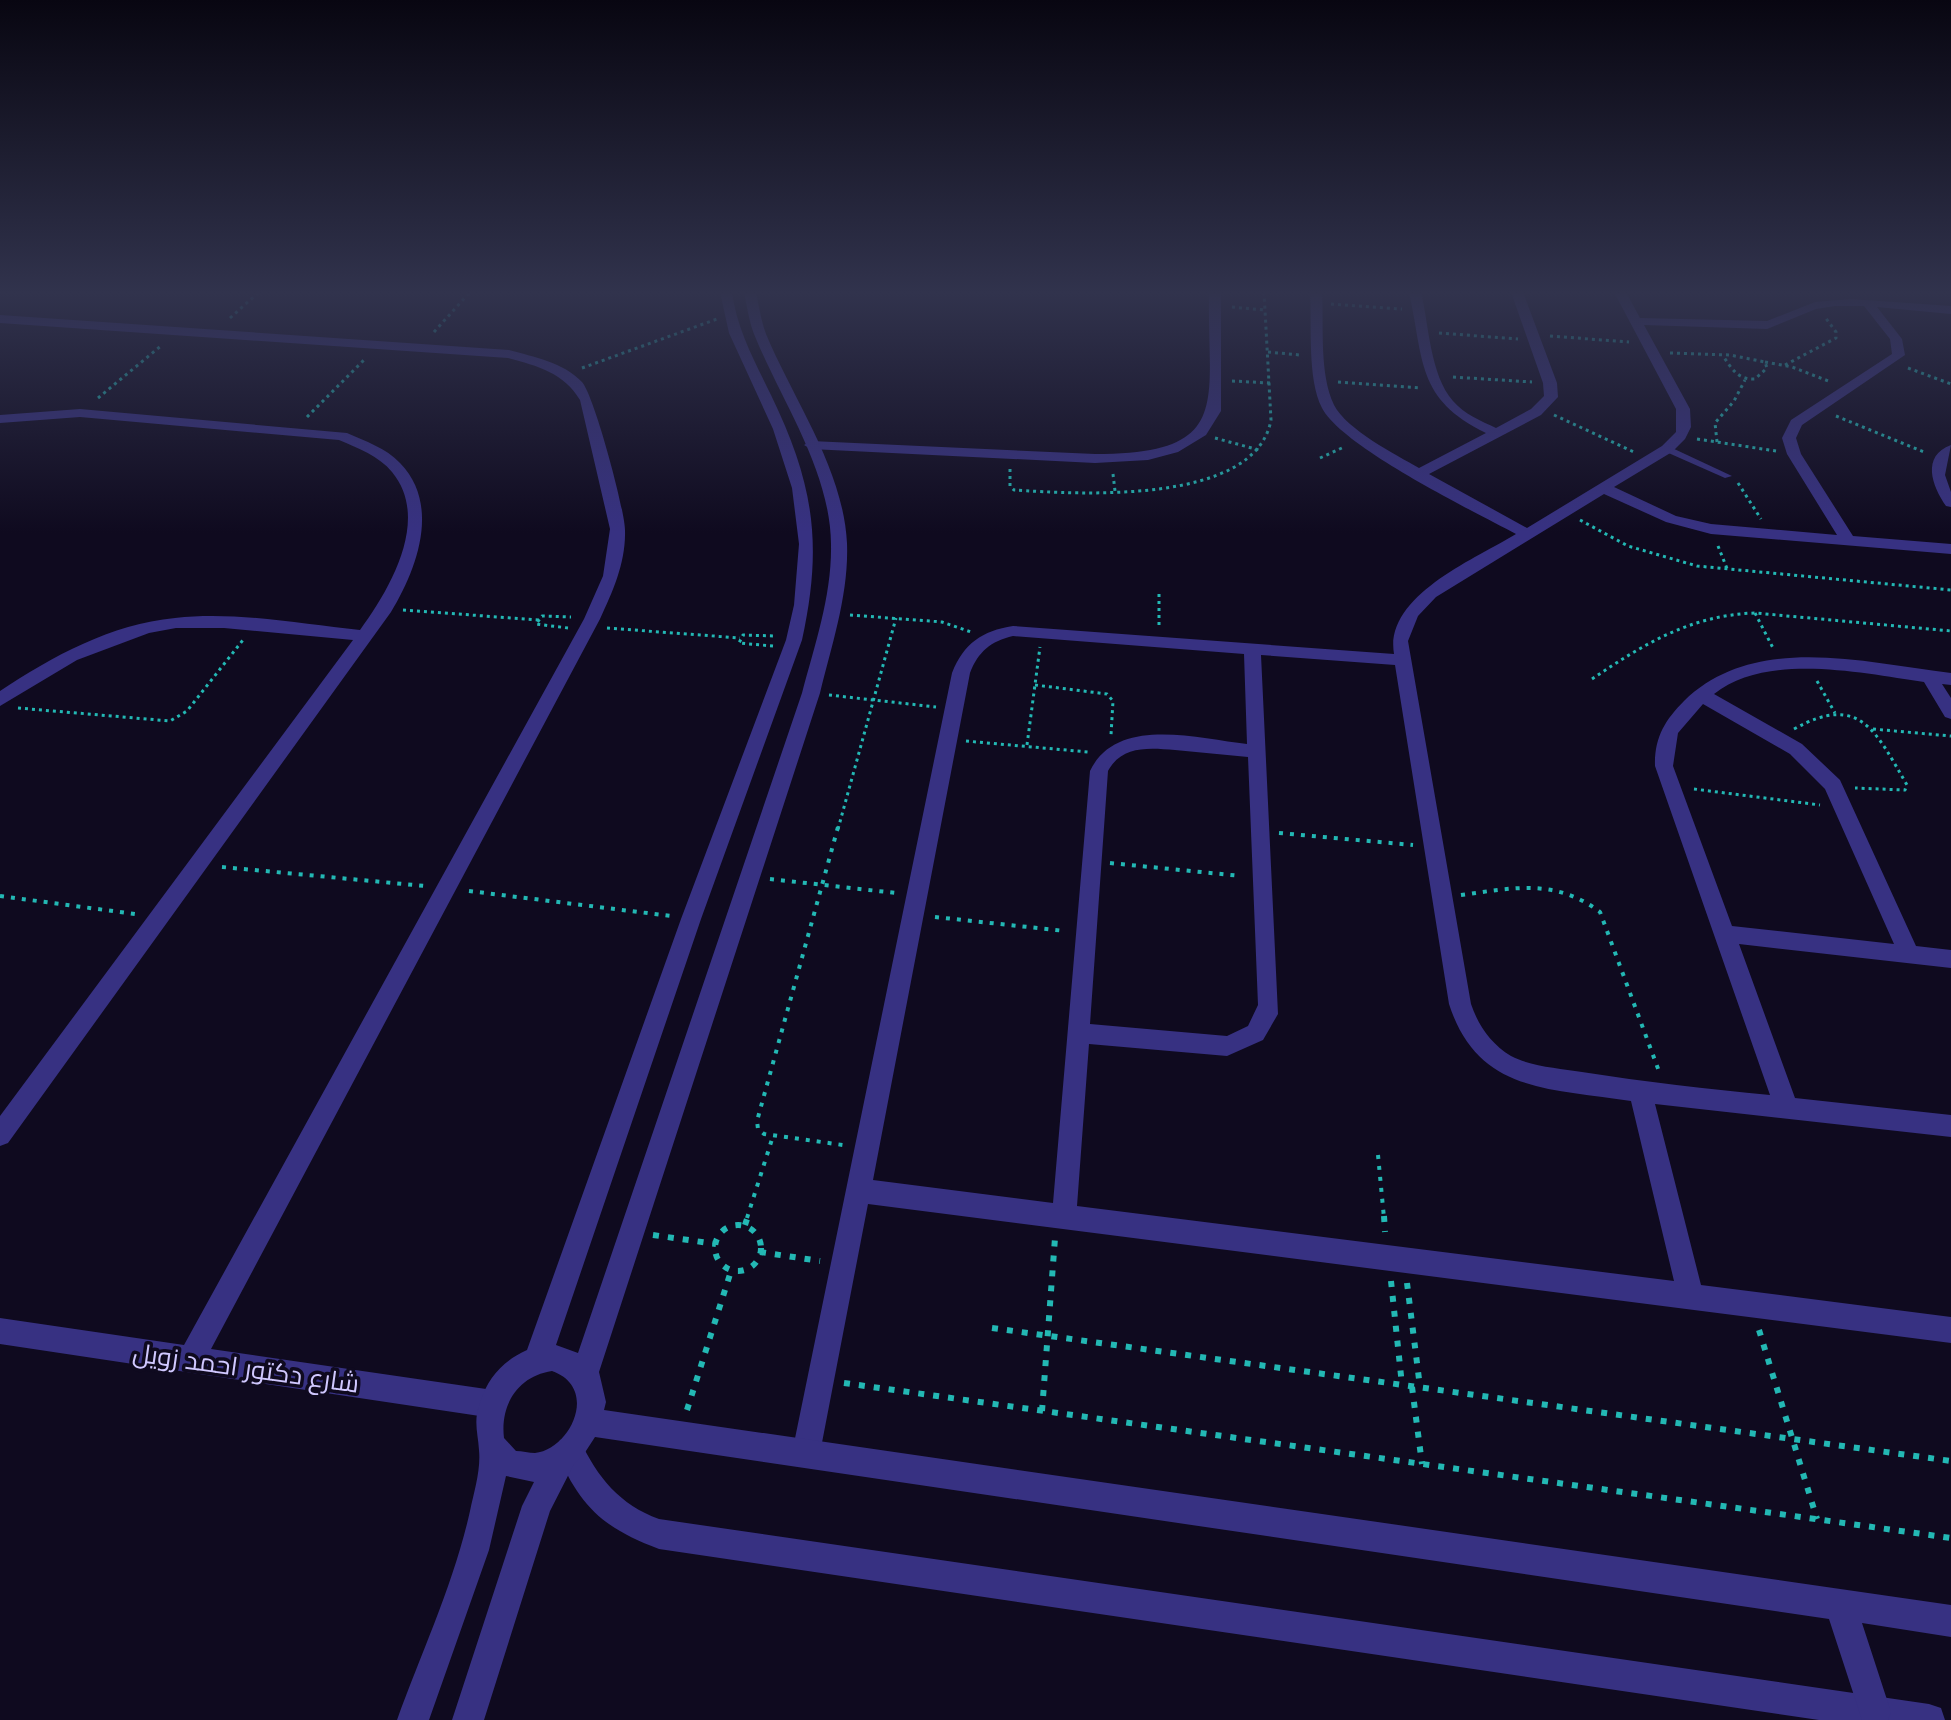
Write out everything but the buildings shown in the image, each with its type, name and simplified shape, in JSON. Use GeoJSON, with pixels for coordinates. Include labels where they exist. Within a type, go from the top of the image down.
{"type":"FeatureCollection","features":[{"type":"Feature","properties":{"kind":"street"},"geometry":{"type":"LineString","coordinates":[[191,1359],[589,625],[611,576],[618,529],[587,400],[577,384],[561,372]]}},
{"type":"Feature","properties":{"kind":"street"},"geometry":{"type":"LineString","coordinates":[[538,1359],[691,919],[793,642],[808,572],[806,512],[792,458],[754,372]]}},
{"type":"Feature","properties":{"kind":"street"},"geometry":{"type":"LineString","coordinates":[[585,1373],[811,693],[833,614],[840,565],[836,519],[826,480],[778,372]]}},
{"type":"Feature","properties":{"kind":"street"},"geometry":{"type":"LineString","coordinates":[[811,445],[1111,458],[1165,452],[1185,445],[1202,434],[1210,424],[1214,411],[1214,372]]}},
{"type":"Feature","properties":{"kind":"street"},"geometry":{"type":"LineString","coordinates":[[1323,372],[1329,408],[1346,429],[1525,533]]}},
{"type":"Feature","properties":{"kind":"street"},"geometry":{"type":"LineString","coordinates":[[1421,473],[1541,409],[1551,397],[1546,372]]}},
{"type":"Feature","properties":{"kind":"street"},"geometry":{"type":"LineString","coordinates":[[1663,372],[1683,409],[1685,428],[1666,448],[1447,581],[1415,606],[1404,623],[1400,641],[1460,1004],[1467,1025],[1481,1045],[1501,1062],[1525,1073],[1640,1092],[1951,1126]]}},
{"type":"Feature","properties":{"kind":"street"},"geometry":{"type":"LineString","coordinates":[[1849,542],[1794,454],[1789,438],[1796,423],[1876,372]]}},
{"type":"Feature","properties":{"kind":"street"},"geometry":{"type":"LineString","coordinates":[[1435,375],[1439,390],[1451,406],[1496,433]]}},
{"type":"Feature","properties":{"kind":"street"},"geometry":{"type":"LineString","coordinates":[[0,419],[80,413],[342,436],[364,443],[392,462],[404,476],[415,508],[413,547],[405,571],[385,608],[0,1135]]}},
{"type":"Feature","properties":{"kind":"street"},"geometry":{"type":"LineString","coordinates":[[1946,454],[1938,480],[1951,503]]}},
{"type":"Feature","properties":{"kind":"street"},"geometry":{"type":"LineString","coordinates":[[1604,488],[1651,511],[1711,529],[1951,549]]}},
{"type":"Feature","properties":{"kind":"street"},"geometry":{"type":"LineString","coordinates":[[7,704],[64,658],[120,636],[176,624],[203,622],[364,636]]}},
{"type":"Feature","properties":{"kind":"street"},"geometry":{"type":"LineString","coordinates":[[806,1453],[965,660],[982,640],[1013,631],[1403,660]]}},
{"type":"Feature","properties":{"kind":"street"},"geometry":{"type":"LineString","coordinates":[[1079,1033],[1227,1046],[1244,1042],[1258,1032],[1267,1020],[1269,1005],[1252,648]]}},
{"type":"Feature","properties":{"kind":"street"},"geometry":{"type":"LineString","coordinates":[[1786,1106],[1664,766],[1666,737],[1672,724],[1702,695],[1731,675],[1782,664],[1951,679]]}},
{"type":"Feature","properties":{"kind":"street"},"geometry":{"type":"LineString","coordinates":[[1929,676],[1951,713]]}},
{"type":"Feature","properties":{"kind":"street"},"geometry":{"type":"LineString","coordinates":[[1702,695],[1780,739],[1810,761],[1833,785],[1909,954]]}},
{"type":"Feature","properties":{"kind":"street"},"geometry":{"type":"LineString","coordinates":[[1060,1218],[1079,1033],[1099,771],[1110,754],[1119,748],[1143,742],[1256,751]]}},
{"type":"Feature","properties":{"kind":"street"},"geometry":{"type":"LineString","coordinates":[[1724,934],[1951,959]]}},
{"type":"Feature","properties":{"kind":"street"},"geometry":{"type":"LineString","coordinates":[[1640,1092],[1691,1296]]}},
{"type":"Feature","properties":{"kind":"street"},"geometry":{"type":"LineString","coordinates":[[857,1190],[1951,1330]]}},
{"type":"Feature","properties":{"kind":"street","name":"شارع دكتور احمد زويل"},"geometry":{"type":"LineString","coordinates":[[0,1331],[493,1404]]}},
{"type":"Feature","properties":{"kind":"street"},"geometry":{"type":"LineString","coordinates":[[413,1720],[483,1519],[493,1477],[494,1448],[489,1429],[493,1404],[506,1380],[527,1364],[538,1359],[565,1358],[585,1373],[592,1395],[588,1422],[537,1506],[468,1720]]}},
{"type":"Feature","properties":{"kind":"street"},"geometry":{"type":"LineString","coordinates":[[588,1422],[1951,1621]]}},
{"type":"Feature","properties":{"kind":"street"},"geometry":{"type":"LineString","coordinates":[[494,1448],[506,1462],[523,1468],[544,1466],[567,1452]]}},
{"type":"Feature","properties":{"kind":"street"},"geometry":{"type":"LineString","coordinates":[[567,1452],[594,1495],[612,1513],[634,1526],[659,1534],[1929,1720]]}},
{"type":"Feature","properties":{"kind":"street"},"geometry":{"type":"LineString","coordinates":[[1840,1605],[1875,1712]]}},
{"type":"Feature","properties":{"kind":"lane"},"geometry":{"type":"LineString","coordinates":[[1666,448],[1728,476]]}},
{"type":"Feature","properties":{"kind":"path"},"geometry":{"type":"LineString","coordinates":[[80,413],[129,372]]}},
{"type":"Feature","properties":{"kind":"path"},"geometry":{"type":"LineString","coordinates":[[294,430],[351,372]]}},
{"type":"Feature","properties":{"kind":"path"},"geometry":{"type":"LineString","coordinates":[[565,374],[570,372]]}},
{"type":"Feature","properties":{"kind":"path"},"geometry":{"type":"LineString","coordinates":[[1736,372],[1745,380],[1759,377],[1763,372]]}},
{"type":"Feature","properties":{"kind":"path"},"geometry":{"type":"LineString","coordinates":[[1804,372],[1848,389]]}},
{"type":"Feature","properties":{"kind":"path"},"geometry":{"type":"LineString","coordinates":[[1920,372],[1951,384]]}},
{"type":"Feature","properties":{"kind":"path"},"geometry":{"type":"LineString","coordinates":[[1435,375],[1550,383]]}},
{"type":"Feature","properties":{"kind":"path"},"geometry":{"type":"LineString","coordinates":[[1214,379],[1270,383]]}},
{"type":"Feature","properties":{"kind":"path"},"geometry":{"type":"LineString","coordinates":[[1717,442],[1713,429],[1715,423],[1734,401],[1745,380]]}},
{"type":"Feature","properties":{"kind":"path"},"geometry":{"type":"LineString","coordinates":[[1324,381],[1439,390]]}},
{"type":"Feature","properties":{"kind":"path"},"geometry":{"type":"LineString","coordinates":[[1541,409],[1666,448],[1717,442],[1794,454]]}},
{"type":"Feature","properties":{"kind":"path"},"geometry":{"type":"LineString","coordinates":[[1817,409],[1946,454]]}},
{"type":"Feature","properties":{"kind":"path"},"geometry":{"type":"LineString","coordinates":[[1202,434],[1259,450]]}},
{"type":"Feature","properties":{"kind":"path"},"geometry":{"type":"LineString","coordinates":[[1320,458],[1360,439]]}},
{"type":"Feature","properties":{"kind":"path"},"geometry":{"type":"LineString","coordinates":[[1728,476],[1746,490],[1770,535]]}},
{"type":"Feature","properties":{"kind":"path"},"geometry":{"type":"LineString","coordinates":[[1564,511],[1628,546],[1650,554],[1728,571],[1951,590]]}},
{"type":"Feature","properties":{"kind":"path"},"geometry":{"type":"LineString","coordinates":[[1711,529],[1728,571]]}},
{"type":"Feature","properties":{"kind":"path"},"geometry":{"type":"LineString","coordinates":[[1159,594],[1159,641]]}},
{"type":"Feature","properties":{"kind":"path"},"geometry":{"type":"LineString","coordinates":[[385,608],[539,620]]}},
{"type":"Feature","properties":{"kind":"path"},"geometry":{"type":"LineString","coordinates":[[1592,679],[1683,623],[1723,614],[1755,613],[1951,631]]}},
{"type":"Feature","properties":{"kind":"path"},"geometry":{"type":"LineString","coordinates":[[1755,613],[1782,664]]}},
{"type":"Feature","properties":{"kind":"path"},"geometry":{"type":"LineString","coordinates":[[833,614],[954,624],[982,640]]}},
{"type":"Feature","properties":{"kind":"path"},"geometry":{"type":"LineString","coordinates":[[589,625],[545,615],[536,624],[589,625],[740,638],[743,635],[793,642]]}},
{"type":"Feature","properties":{"kind":"path"},"geometry":{"type":"LineString","coordinates":[[866,1148],[773,1136],[758,1129],[757,1121],[896,618]]}},
{"type":"Feature","properties":{"kind":"path"},"geometry":{"type":"LineString","coordinates":[[7,704],[170,721],[187,711],[253,626]]}},
{"type":"Feature","properties":{"kind":"path"},"geometry":{"type":"LineString","coordinates":[[1026,746],[1042,632]]}},
{"type":"Feature","properties":{"kind":"path"},"geometry":{"type":"LineString","coordinates":[[740,638],[741,644],[793,642]]}},
{"type":"Feature","properties":{"kind":"path"},"geometry":{"type":"LineString","coordinates":[[1808,665],[1835,713]]}},
{"type":"Feature","properties":{"kind":"path"},"geometry":{"type":"LineString","coordinates":[[947,739],[1110,754],[1111,697],[1101,692],[1035,685]]}},
{"type":"Feature","properties":{"kind":"path"},"geometry":{"type":"LineString","coordinates":[[811,693],[954,709]]}},
{"type":"Feature","properties":{"kind":"path"},"geometry":{"type":"LineString","coordinates":[[1780,739],[1818,714],[1835,713],[1851,717],[1879,736],[1907,785],[1905,790],[1833,785]]}},
{"type":"Feature","properties":{"kind":"path"},"geometry":{"type":"LineString","coordinates":[[1870,728],[1951,736]]}},
{"type":"Feature","properties":{"kind":"path"},"geometry":{"type":"LineString","coordinates":[[1671,787],[1845,808]]}},
{"type":"Feature","properties":{"kind":"path"},"geometry":{"type":"LineString","coordinates":[[1260,831],[1434,847]]}},
{"type":"Feature","properties":{"kind":"path"},"geometry":{"type":"LineString","coordinates":[[1092,862],[1263,878]]}},
{"type":"Feature","properties":{"kind":"path"},"geometry":{"type":"LineString","coordinates":[[748,876],[823,885],[914,905],[1086,933]]}},
{"type":"Feature","properties":{"kind":"path"},"geometry":{"type":"LineString","coordinates":[[1442,897],[1539,886],[1572,892],[1587,900],[1600,912],[1668,1095]]}},
{"type":"Feature","properties":{"kind":"path"},"geometry":{"type":"LineString","coordinates":[[0,896],[161,917]]}},
{"type":"Feature","properties":{"kind":"path"},"geometry":{"type":"LineString","coordinates":[[745,1225],[773,1136]]}},
{"type":"Feature","properties":{"kind":"path"},"geometry":{"type":"LineString","coordinates":[[1042,1411],[1060,1218]]}},
{"type":"Feature","properties":{"kind":"path"},"geometry":{"type":"LineString","coordinates":[[745,1225],[758,1235],[760,1252],[749,1267],[731,1271],[717,1262],[716,1244],[728,1229],[745,1225]]}},
{"type":"Feature","properties":{"kind":"path"},"geometry":{"type":"LineString","coordinates":[[631,1231],[716,1244]]}},
{"type":"Feature","properties":{"kind":"path"},"geometry":{"type":"LineString","coordinates":[[760,1252],[843,1265]]}},
{"type":"Feature","properties":{"kind":"path"},"geometry":{"type":"LineString","coordinates":[[1405,1261],[1422,1464]]}},
{"type":"Feature","properties":{"kind":"path"},"geometry":{"type":"LineString","coordinates":[[679,1435],[731,1271]]}},
{"type":"Feature","properties":{"kind":"path"},"geometry":{"type":"LineString","coordinates":[[1751,1304],[1817,1519]]}},
{"type":"Feature","properties":{"kind":"path"},"geometry":{"type":"LineString","coordinates":[[992,1328],[1951,1461]]}},
{"type":"Feature","properties":{"kind":"path"},"geometry":{"type":"LineString","coordinates":[[820,1380],[1951,1538]]}}]}
